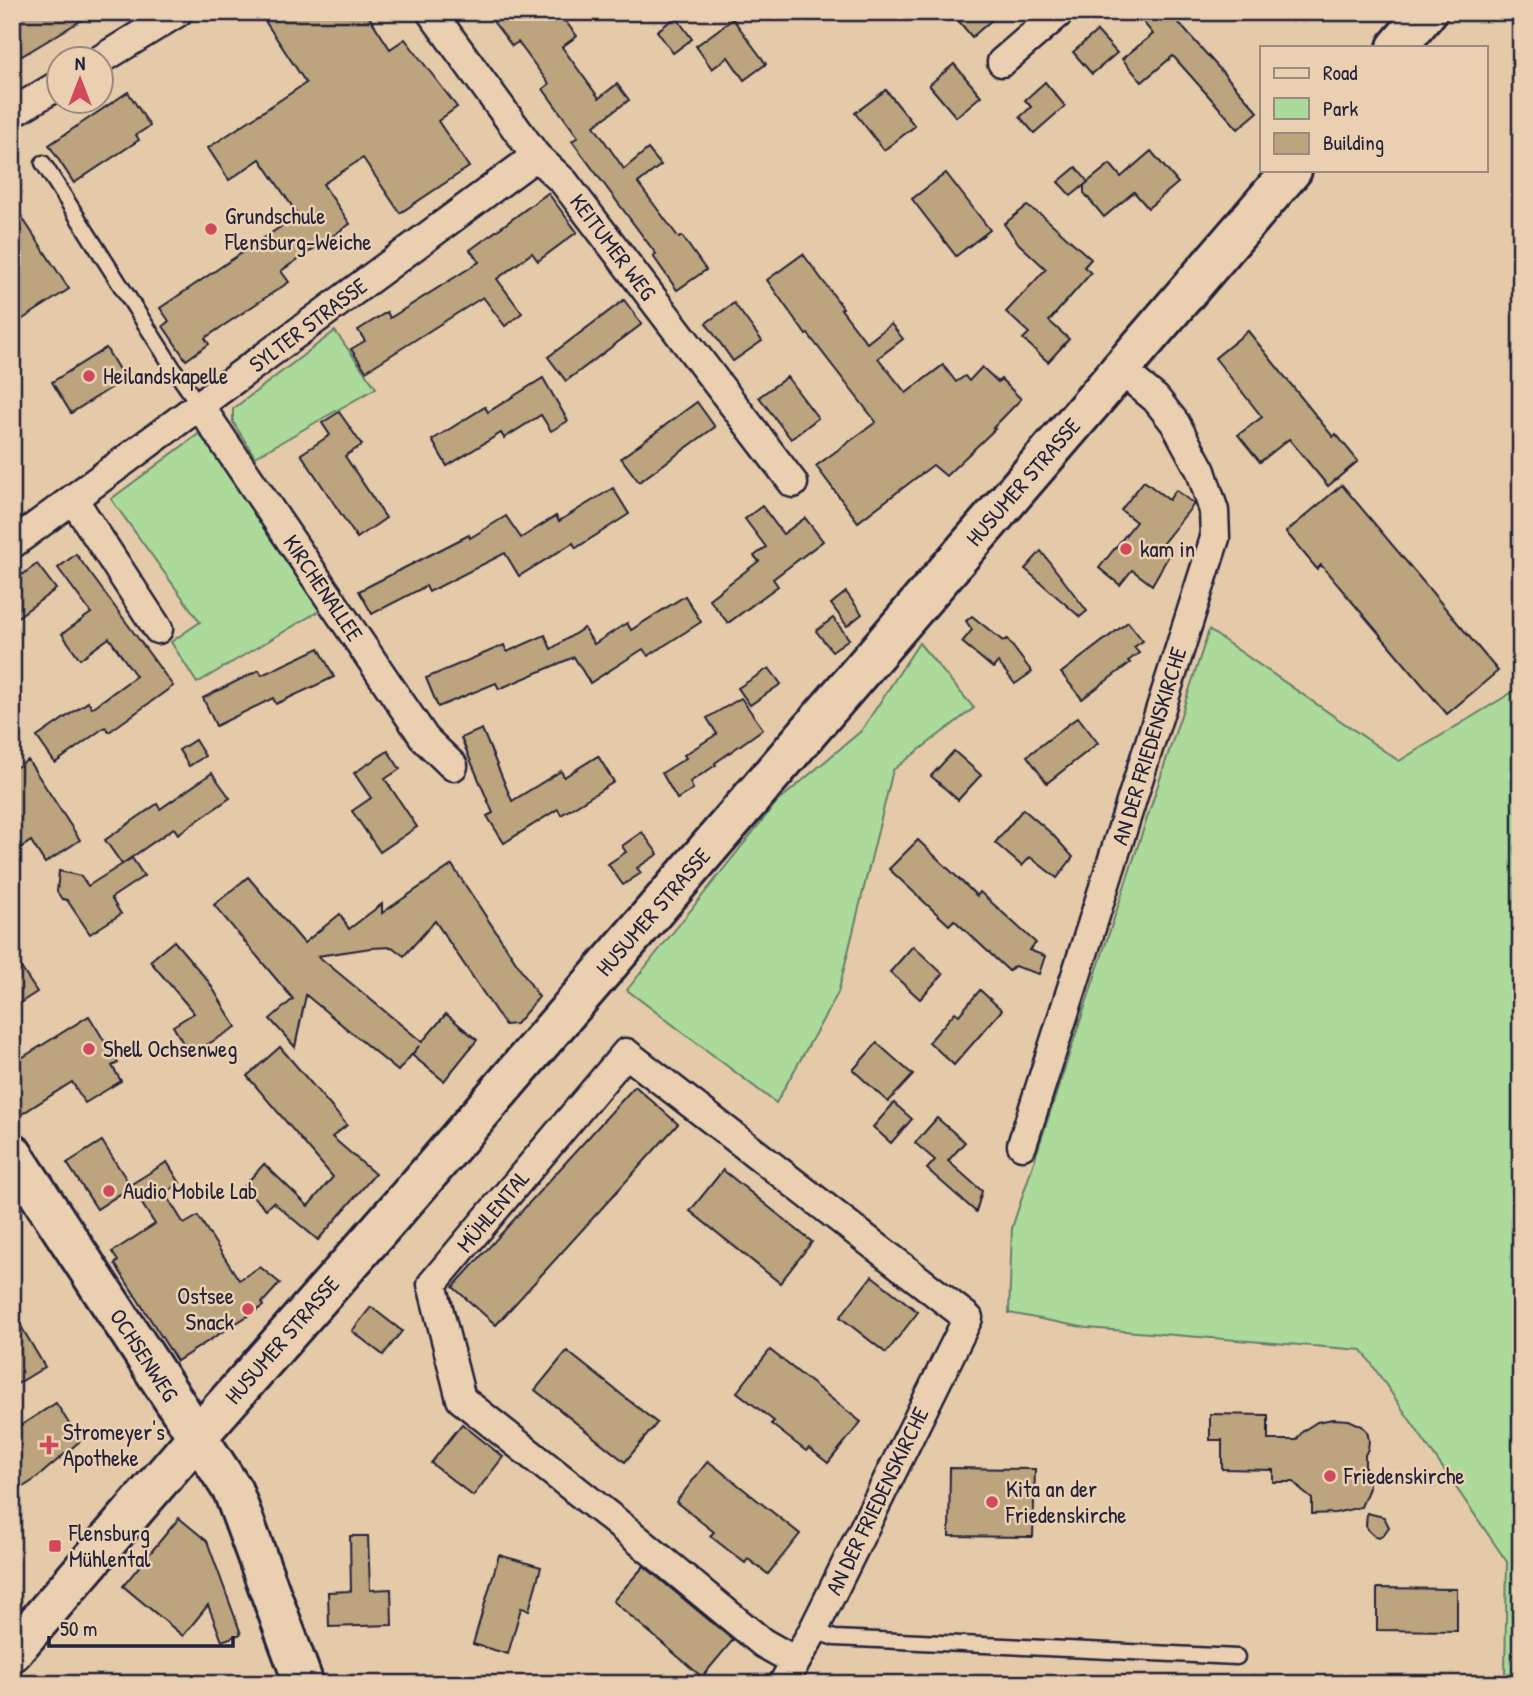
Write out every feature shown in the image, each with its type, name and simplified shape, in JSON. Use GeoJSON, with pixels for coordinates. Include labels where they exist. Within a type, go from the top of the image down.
{"type":"FeatureCollection","features":[{"type":"Feature","properties":{"kind":"main road"},"geometry":{"type":"LineString","coordinates":[[1398,46],[1422,14]]}},
{"type":"Feature","properties":{"kind":"main road","name":"HUSUMER STRASSE"},"geometry":{"type":"LineString","coordinates":[[12,1652],[415,1189],[1290,172]]}},
{"type":"Feature","properties":{"kind":"main road","name":"OCHSENWEG"},"geometry":{"type":"LineString","coordinates":[[12,1153],[233,1491],[304,1684]]}},
{"type":"Feature","properties":{"kind":"street"},"geometry":{"type":"LineString","coordinates":[[116,50],[178,12]]}},
{"type":"Feature","properties":{"kind":"street","name":"KEITUMER WEG"},"geometry":{"type":"LineString","coordinates":[[431,12],[536,156],[564,182],[793,483]]}},
{"type":"Feature","properties":{"kind":"street"},"geometry":{"type":"LineString","coordinates":[[1002,62],[1060,12]]}},
{"type":"Feature","properties":{"kind":"street"},"geometry":{"type":"LineString","coordinates":[[12,113],[46,93]]}},
{"type":"Feature","properties":{"kind":"street","name":"SYLTER STRASSE"},"geometry":{"type":"LineString","coordinates":[[12,544],[536,156]]}},
{"type":"Feature","properties":{"kind":"street","name":"AN DER FRIEDENSKIRCHE"},"geometry":{"type":"LineString","coordinates":[[1022,1145],[1215,538],[1214,512],[1201,471],[1175,423],[1156,399],[1120,369]]}},
{"type":"Feature","properties":{"kind":"street","name":"KIRCHENALLEE"},"geometry":{"type":"LineString","coordinates":[[199,405],[425,739],[453,766]]}},
{"type":"Feature","properties":{"kind":"street"},"geometry":{"type":"LineString","coordinates":[[73,499],[158,629]]}},
{"type":"Feature","properties":{"kind":"street","name":"MÜHLENTAL"},"geometry":{"type":"LineString","coordinates":[[789,1672],[763,1643],[461,1399],[432,1284],[626,1053],[968,1318]]}},
{"type":"Feature","properties":{"kind":"street","name":"AN DER FRIEDENSKIRCHE"},"geometry":{"type":"LineString","coordinates":[[789,1672],[813,1631],[968,1318]]}},
{"type":"Feature","properties":{"kind":"lane"},"geometry":{"type":"LineString","coordinates":[[43,163],[199,405]]}},
{"type":"Feature","properties":{"kind":"lane"},"geometry":{"type":"LineString","coordinates":[[813,1631],[835,1638],[1237,1657]]}},
{"type":"Feature","properties":{"kind":"green space"},"geometry":{"type":"Polygon","coordinates":[[[335,331],[376,388],[255,457],[233,422],[233,409],[335,331]]]}},
{"type":"Feature","properties":{"kind":"green space"},"geometry":{"type":"Polygon","coordinates":[[[200,433],[324,608],[197,683],[171,642],[200,622],[111,499],[200,433]]]}},
{"type":"Feature","properties":{"kind":"green space"},"geometry":{"type":"Polygon","coordinates":[[[1209,630],[1399,761],[1521,687],[1521,1676],[1505,1675],[1507,1562],[1362,1350],[1087,1328],[1009,1313],[1012,1228],[1209,630]]]}},
{"type":"Feature","properties":{"kind":"green space"},"geometry":{"type":"Polygon","coordinates":[[[919,643],[974,708],[893,770],[838,993],[776,1103],[627,990],[777,802],[861,731],[919,643]]]}},
{"type":"Feature","properties":{"kind":"building"},"geometry":{"type":"Polygon","coordinates":[[[12,12],[95,12],[12,62],[12,12]]]}},
{"type":"Feature","properties":{"kind":"building"},"geometry":{"type":"Polygon","coordinates":[[[259,12],[366,12],[390,49],[405,39],[457,107],[438,121],[469,167],[400,213],[363,158],[323,184],[350,224],[281,271],[289,282],[205,338],[209,344],[186,360],[163,326],[169,321],[160,308],[298,215],[260,159],[229,180],[208,148],[306,83],[259,12]]]}},
{"type":"Feature","properties":{"kind":"building"},"geometry":{"type":"Polygon","coordinates":[[[503,12],[548,12],[555,21],[561,16],[577,36],[562,47],[599,98],[617,84],[629,100],[594,126],[624,169],[648,149],[661,165],[638,183],[706,270],[677,290],[653,256],[656,254],[572,141],[578,137],[543,89],[549,84],[518,42],[512,46],[492,20],[503,12]]]}},
{"type":"Feature","properties":{"kind":"building"},"geometry":{"type":"Polygon","coordinates":[[[951,12],[1001,12],[972,37],[951,12]]]}},
{"type":"Feature","properties":{"kind":"building"},"geometry":{"type":"Polygon","coordinates":[[[1135,12],[1169,12],[1258,112],[1238,129],[1173,56],[1142,82],[1122,59],[1153,34],[1135,12]]]}},
{"type":"Feature","properties":{"kind":"building"},"geometry":{"type":"Polygon","coordinates":[[[676,17],[692,39],[673,53],[657,31],[676,17]]]}},
{"type":"Feature","properties":{"kind":"building"},"geometry":{"type":"Polygon","coordinates":[[[733,19],[766,64],[744,80],[728,57],[712,69],[696,46],[733,19]]]}},
{"type":"Feature","properties":{"kind":"building"},"geometry":{"type":"Polygon","coordinates":[[[1097,31],[1117,53],[1092,74],[1073,52],[1097,31]]]}},
{"type":"Feature","properties":{"kind":"building"},"geometry":{"type":"Polygon","coordinates":[[[954,64],[981,96],[956,117],[929,85],[954,64]]]}},
{"type":"Feature","properties":{"kind":"building"},"geometry":{"type":"Polygon","coordinates":[[[1045,82],[1065,106],[1034,133],[1020,117],[1031,107],[1025,100],[1045,82]]]}},
{"type":"Feature","properties":{"kind":"building"},"geometry":{"type":"Polygon","coordinates":[[[886,90],[915,126],[884,150],[855,113],[886,90]]]}},
{"type":"Feature","properties":{"kind":"building"},"geometry":{"type":"Polygon","coordinates":[[[128,92],[150,126],[136,135],[139,140],[74,183],[49,145],[92,116],[116,116],[116,100],[128,92]]]}},
{"type":"Feature","properties":{"kind":"building"},"geometry":{"type":"Polygon","coordinates":[[[1151,151],[1178,183],[1148,208],[1134,192],[1104,217],[1084,193],[1084,185],[1110,164],[1121,177],[1151,151]]]}},
{"type":"Feature","properties":{"kind":"building"},"geometry":{"type":"Polygon","coordinates":[[[1076,167],[1088,182],[1071,196],[1058,182],[1076,167]]]}},
{"type":"Feature","properties":{"kind":"building"},"geometry":{"type":"Polygon","coordinates":[[[946,173],[990,230],[956,256],[912,199],[946,173]]]}},
{"type":"Feature","properties":{"kind":"building"},"geometry":{"type":"Polygon","coordinates":[[[548,193],[577,232],[538,261],[532,253],[497,279],[522,313],[505,326],[483,297],[366,371],[351,349],[365,341],[358,330],[387,312],[390,318],[479,262],[470,250],[548,193]]]}},
{"type":"Feature","properties":{"kind":"building"},"geometry":{"type":"Polygon","coordinates":[[[12,202],[69,289],[12,326],[12,202]]]}},
{"type":"Feature","properties":{"kind":"building"},"geometry":{"type":"Polygon","coordinates":[[[1027,206],[1043,216],[1091,259],[1084,267],[1091,273],[1049,321],[1069,339],[1048,362],[1023,339],[1029,333],[1006,312],[1046,269],[1019,244],[1004,224],[1027,206]]]}},
{"type":"Feature","properties":{"kind":"building"},"geometry":{"type":"Polygon","coordinates":[[[803,254],[867,343],[891,324],[903,339],[878,358],[906,393],[943,365],[956,382],[965,376],[969,381],[982,367],[998,382],[1001,379],[1021,399],[993,428],[995,429],[946,476],[933,465],[858,522],[816,466],[876,422],[808,334],[806,335],[767,280],[803,254]]]}},
{"type":"Feature","properties":{"kind":"building"},"geometry":{"type":"Polygon","coordinates":[[[624,300],[642,324],[566,381],[548,357],[624,300]]]}},
{"type":"Feature","properties":{"kind":"building"},"geometry":{"type":"Polygon","coordinates":[[[734,303],[762,341],[733,361],[706,323],[734,303]]]}},
{"type":"Feature","properties":{"kind":"building"},"geometry":{"type":"Polygon","coordinates":[[[1248,331],[1333,437],[1336,434],[1358,461],[1328,486],[1289,439],[1260,462],[1238,435],[1262,417],[1215,358],[1248,331]]]}},
{"type":"Feature","properties":{"kind":"building","name":"Heilandskapelle"},"geometry":{"type":"Polygon","coordinates":[[[106,348],[121,373],[110,379],[114,386],[71,413],[52,382],[106,348]]]}},
{"type":"Feature","properties":{"kind":"building"},"geometry":{"type":"Polygon","coordinates":[[[787,377],[818,418],[791,439],[759,397],[787,377]]]}},
{"type":"Feature","properties":{"kind":"building"},"geometry":{"type":"Polygon","coordinates":[[[543,378],[568,421],[551,431],[541,415],[504,438],[501,433],[447,466],[432,440],[485,407],[488,412],[543,378]]]}},
{"type":"Feature","properties":{"kind":"building"},"geometry":{"type":"Polygon","coordinates":[[[697,402],[715,427],[639,482],[621,458],[697,402]]]}},
{"type":"Feature","properties":{"kind":"building"},"geometry":{"type":"Polygon","coordinates":[[[339,412],[362,445],[345,456],[386,518],[357,538],[301,454],[330,435],[322,423],[339,412]]]}},
{"type":"Feature","properties":{"kind":"building"},"geometry":{"type":"Polygon","coordinates":[[[1144,481],[1169,500],[1176,490],[1194,504],[1163,543],[1172,550],[1152,585],[1132,570],[1120,585],[1099,568],[1136,522],[1121,510],[1144,481]]]}},
{"type":"Feature","properties":{"kind":"building"},"geometry":{"type":"Polygon","coordinates":[[[1342,485],[1498,671],[1447,714],[1321,565],[1317,569],[1286,532],[1342,485]]]}},
{"type":"Feature","properties":{"kind":"building"},"geometry":{"type":"Polygon","coordinates":[[[613,488],[629,514],[576,548],[573,543],[519,576],[505,553],[429,592],[426,586],[372,614],[359,591],[469,535],[470,538],[506,516],[521,538],[556,516],[559,521],[613,488]]]}},
{"type":"Feature","properties":{"kind":"building"},"geometry":{"type":"Polygon","coordinates":[[[762,506],[783,534],[805,518],[823,541],[773,579],[778,586],[728,623],[709,599],[759,561],[754,556],[766,547],[745,519],[762,506]]]}},
{"type":"Feature","properties":{"kind":"building"},"geometry":{"type":"Polygon","coordinates":[[[1041,551],[1087,611],[1080,617],[1025,569],[1041,551]]]}},
{"type":"Feature","properties":{"kind":"building"},"geometry":{"type":"Polygon","coordinates":[[[76,554],[173,686],[109,732],[105,727],[55,763],[37,737],[88,702],[92,708],[136,676],[109,638],[80,659],[62,634],[91,613],[58,568],[76,554]]]}},
{"type":"Feature","properties":{"kind":"building"},"geometry":{"type":"Polygon","coordinates":[[[37,564],[56,589],[12,621],[12,582],[37,564]]]}},
{"type":"Feature","properties":{"kind":"building"},"geometry":{"type":"Polygon","coordinates":[[[846,592],[862,614],[847,626],[831,604],[846,592]]]}},
{"type":"Feature","properties":{"kind":"building"},"geometry":{"type":"Polygon","coordinates":[[[685,596],[701,622],[648,656],[643,649],[590,683],[574,657],[499,689],[496,683],[438,707],[426,678],[504,645],[507,652],[545,635],[551,649],[584,628],[594,644],[627,623],[631,630],[685,596]]]}},
{"type":"Feature","properties":{"kind":"building"},"geometry":{"type":"Polygon","coordinates":[[[972,616],[1003,641],[1007,639],[1032,672],[1015,684],[998,662],[993,668],[962,642],[972,630],[966,621],[972,616]]]}},
{"type":"Feature","properties":{"kind":"building"},"geometry":{"type":"Polygon","coordinates":[[[833,618],[849,639],[832,651],[816,631],[833,618]]]}},
{"type":"Feature","properties":{"kind":"building"},"geometry":{"type":"Polygon","coordinates":[[[1128,622],[1143,641],[1134,647],[1139,653],[1128,661],[1130,663],[1082,699],[1061,673],[1128,622]]]}},
{"type":"Feature","properties":{"kind":"building"},"geometry":{"type":"Polygon","coordinates":[[[319,648],[334,677],[276,704],[273,698],[216,726],[203,698],[259,670],[262,675],[319,648]]]}},
{"type":"Feature","properties":{"kind":"building"},"geometry":{"type":"Polygon","coordinates":[[[769,668],[781,684],[750,705],[738,688],[769,668]]]}},
{"type":"Feature","properties":{"kind":"building"},"geometry":{"type":"Polygon","coordinates":[[[741,698],[763,729],[690,782],[693,789],[677,799],[662,773],[717,734],[707,718],[741,698]]]}},
{"type":"Feature","properties":{"kind":"building"},"geometry":{"type":"Polygon","coordinates":[[[1078,717],[1098,743],[1047,783],[1027,756],[1078,717]]]}},
{"type":"Feature","properties":{"kind":"building"},"geometry":{"type":"Polygon","coordinates":[[[482,729],[512,801],[561,771],[564,777],[598,756],[614,782],[561,815],[558,809],[504,843],[487,816],[493,813],[461,738],[482,729]]]}},
{"type":"Feature","properties":{"kind":"building"},"geometry":{"type":"Polygon","coordinates":[[[195,740],[205,756],[189,766],[179,750],[195,740]]]}},
{"type":"Feature","properties":{"kind":"building"},"geometry":{"type":"Polygon","coordinates":[[[388,751],[400,769],[385,779],[417,827],[380,852],[352,811],[371,798],[354,773],[388,751]]]}},
{"type":"Feature","properties":{"kind":"building"},"geometry":{"type":"Polygon","coordinates":[[[954,751],[981,775],[958,800],[931,776],[954,751]]]}},
{"type":"Feature","properties":{"kind":"building"},"geometry":{"type":"Polygon","coordinates":[[[28,760],[80,840],[45,863],[31,841],[22,847],[12,831],[12,770],[28,760]]]}},
{"type":"Feature","properties":{"kind":"building"},"geometry":{"type":"Polygon","coordinates":[[[212,773],[230,798],[178,834],[174,828],[122,864],[105,840],[157,804],[160,809],[212,773]]]}},
{"type":"Feature","properties":{"kind":"building"},"geometry":{"type":"Polygon","coordinates":[[[1023,809],[1073,857],[1057,878],[1030,857],[1022,866],[995,843],[1023,809]]]}},
{"type":"Feature","properties":{"kind":"building"},"geometry":{"type":"Polygon","coordinates":[[[642,832],[658,854],[637,868],[641,873],[623,885],[608,864],[626,852],[622,846],[642,832]]]}},
{"type":"Feature","properties":{"kind":"building"},"geometry":{"type":"Polygon","coordinates":[[[918,840],[977,896],[980,892],[1036,943],[1029,950],[1045,956],[1039,974],[1014,966],[1009,971],[954,920],[949,925],[889,869],[918,840]]]}},
{"type":"Feature","properties":{"kind":"building"},"geometry":{"type":"Polygon","coordinates":[[[132,858],[144,876],[111,898],[121,914],[90,934],[67,900],[62,899],[57,892],[59,871],[81,876],[88,886],[132,858]]]}},
{"type":"Feature","properties":{"kind":"building"},"geometry":{"type":"Polygon","coordinates":[[[452,865],[539,997],[516,1024],[505,1025],[435,921],[404,956],[392,947],[318,956],[422,1042],[446,1014],[477,1040],[444,1081],[412,1055],[419,1046],[398,1071],[306,995],[295,1047],[270,1019],[293,999],[214,905],[248,877],[304,943],[340,914],[349,929],[382,904],[382,913],[452,865]]]}},
{"type":"Feature","properties":{"kind":"building"},"geometry":{"type":"Polygon","coordinates":[[[174,941],[209,982],[236,1027],[190,1055],[173,1026],[194,1013],[150,961],[174,941]]]}},
{"type":"Feature","properties":{"kind":"building"},"geometry":{"type":"Polygon","coordinates":[[[913,946],[943,974],[920,999],[890,972],[913,946]]]}},
{"type":"Feature","properties":{"kind":"building"},"geometry":{"type":"Polygon","coordinates":[[[12,954],[37,992],[12,1008],[12,954]]]}},
{"type":"Feature","properties":{"kind":"building"},"geometry":{"type":"Polygon","coordinates":[[[980,990],[1002,1010],[954,1065],[929,1042],[955,1012],[959,1015],[980,990]]]}},
{"type":"Feature","properties":{"kind":"building"},"geometry":{"type":"Polygon","coordinates":[[[89,1016],[118,1063],[112,1066],[121,1081],[85,1103],[72,1082],[20,1115],[12,1102],[12,1064],[89,1016]]]}},
{"type":"Feature","properties":{"kind":"building"},"geometry":{"type":"Polygon","coordinates":[[[877,1043],[913,1075],[888,1102],[853,1070],[877,1043]]]}},
{"type":"Feature","properties":{"kind":"building"},"geometry":{"type":"Polygon","coordinates":[[[280,1047],[347,1125],[332,1137],[375,1174],[318,1240],[273,1202],[266,1209],[243,1187],[264,1164],[308,1206],[333,1177],[247,1076],[280,1047]]]}},
{"type":"Feature","properties":{"kind":"building"},"geometry":{"type":"Polygon","coordinates":[[[635,1086],[678,1124],[496,1325],[453,1287],[635,1086]]]}},
{"type":"Feature","properties":{"kind":"building"},"geometry":{"type":"Polygon","coordinates":[[[894,1103],[912,1119],[891,1143],[873,1127],[894,1103]]]}},
{"type":"Feature","properties":{"kind":"building"},"geometry":{"type":"Polygon","coordinates":[[[937,1118],[965,1142],[948,1161],[982,1191],[976,1212],[927,1169],[935,1160],[915,1143],[937,1118]]]}},
{"type":"Feature","properties":{"kind":"building"},"geometry":{"type":"Polygon","coordinates":[[[102,1141],[130,1185],[167,1162],[180,1183],[165,1193],[184,1224],[198,1216],[239,1280],[260,1267],[280,1283],[262,1303],[263,1306],[177,1361],[115,1264],[118,1261],[112,1252],[155,1224],[131,1187],[97,1209],[67,1163],[102,1141]]]}},
{"type":"Feature","properties":{"kind":"building"},"geometry":{"type":"Polygon","coordinates":[[[723,1170],[812,1242],[780,1283],[690,1211],[723,1170]]]}},
{"type":"Feature","properties":{"kind":"building"},"geometry":{"type":"Polygon","coordinates":[[[872,1276],[918,1312],[886,1353],[840,1317],[872,1276]]]}},
{"type":"Feature","properties":{"kind":"building"},"geometry":{"type":"Polygon","coordinates":[[[371,1307],[402,1331],[383,1355],[352,1331],[371,1307]]]}},
{"type":"Feature","properties":{"kind":"building"},"geometry":{"type":"Polygon","coordinates":[[[12,1311],[45,1367],[12,1387],[12,1311]]]}},
{"type":"Feature","properties":{"kind":"building"},"geometry":{"type":"Polygon","coordinates":[[[770,1350],[861,1422],[828,1463],[809,1448],[806,1451],[771,1424],[774,1421],[737,1392],[770,1350]]]}},
{"type":"Feature","properties":{"kind":"building"},"geometry":{"type":"Polygon","coordinates":[[[567,1351],[657,1423],[625,1462],[535,1390],[567,1351]]]}},
{"type":"Feature","properties":{"kind":"building"},"geometry":{"type":"Polygon","coordinates":[[[56,1403],[80,1441],[34,1480],[12,1494],[12,1431],[56,1403]]]}},
{"type":"Feature","properties":{"kind":"building","name":"Friedenskirche"},"geometry":{"type":"Polygon","coordinates":[[[1210,1414],[1268,1415],[1268,1440],[1296,1440],[1303,1431],[1317,1422],[1333,1419],[1349,1420],[1362,1426],[1367,1431],[1369,1440],[1365,1455],[1365,1474],[1369,1488],[1361,1507],[1335,1513],[1312,1514],[1312,1499],[1294,1482],[1273,1482],[1273,1470],[1222,1469],[1222,1440],[1210,1440],[1210,1414]]]}},
{"type":"Feature","properties":{"kind":"building"},"geometry":{"type":"Polygon","coordinates":[[[462,1424],[503,1457],[473,1496],[431,1463],[462,1424]]]}},
{"type":"Feature","properties":{"kind":"building"},"geometry":{"type":"Polygon","coordinates":[[[708,1461],[800,1534],[768,1574],[748,1559],[745,1563],[710,1536],[714,1532],[676,1502],[708,1461]]]}},
{"type":"Feature","properties":{"kind":"building","name":"Kita an der Friedenskirche"},"geometry":{"type":"Polygon","coordinates":[[[950,1468],[1035,1469],[1033,1537],[949,1536],[950,1468]]]}},
{"type":"Feature","properties":{"kind":"building"},"geometry":{"type":"Polygon","coordinates":[[[1367,1513],[1384,1517],[1389,1527],[1384,1534],[1379,1537],[1369,1531],[1366,1526],[1367,1513]]]}},
{"type":"Feature","properties":{"kind":"building"},"geometry":{"type":"Polygon","coordinates":[[[179,1518],[207,1541],[241,1634],[222,1641],[208,1605],[183,1636],[123,1586],[179,1518]]]}},
{"type":"Feature","properties":{"kind":"building"},"geometry":{"type":"Polygon","coordinates":[[[350,1536],[368,1536],[370,1590],[391,1589],[392,1625],[329,1627],[328,1592],[351,1591],[350,1536]]]}},
{"type":"Feature","properties":{"kind":"building"},"geometry":{"type":"Polygon","coordinates":[[[499,1555],[541,1567],[529,1610],[521,1608],[508,1654],[473,1644],[499,1555]]]}},
{"type":"Feature","properties":{"kind":"building"},"geometry":{"type":"Polygon","coordinates":[[[644,1566],[733,1640],[702,1677],[613,1601],[644,1566]]]}},
{"type":"Feature","properties":{"kind":"building"},"geometry":{"type":"Polygon","coordinates":[[[1377,1588],[1457,1589],[1457,1631],[1377,1630],[1377,1588]]]}},
{"type":"Feature","properties":{"kind":"place","name":"Grundschule Flensburg-Weiche"},"geometry":{"type":"Point","coordinates":[211,229]}},
{"type":"Feature","properties":{"kind":"place","name":"Heilandskapelle"},"geometry":{"type":"Point","coordinates":[89,376]}},
{"type":"Feature","properties":{"kind":"place","name":"kam in"},"geometry":{"type":"Point","coordinates":[1126,549]}},
{"type":"Feature","properties":{"kind":"place","name":"Shell Ochsenweg"},"geometry":{"type":"Point","coordinates":[89,1049]}},
{"type":"Feature","properties":{"kind":"place","name":"Audio Mobile Lab"},"geometry":{"type":"Point","coordinates":[109,1191]}},
{"type":"Feature","properties":{"kind":"place","name":"Ostsee Snack"},"geometry":{"type":"Point","coordinates":[248,1309]}},
{"type":"Feature","properties":{"kind":"place","name":"Stromeyer's Apotheke"},"geometry":{"type":"Point","coordinates":[49,1445]}},
{"type":"Feature","properties":{"kind":"place","name":"Friedenskirche"},"geometry":{"type":"Point","coordinates":[1330,1476]}},
{"type":"Feature","properties":{"kind":"place","name":"Kita an der Friedenskirche"},"geometry":{"type":"Point","coordinates":[992,1502]}},
{"type":"Feature","properties":{"kind":"place","name":"Flensburg Mühlental"},"geometry":{"type":"Point","coordinates":[55,1546]}}]}
